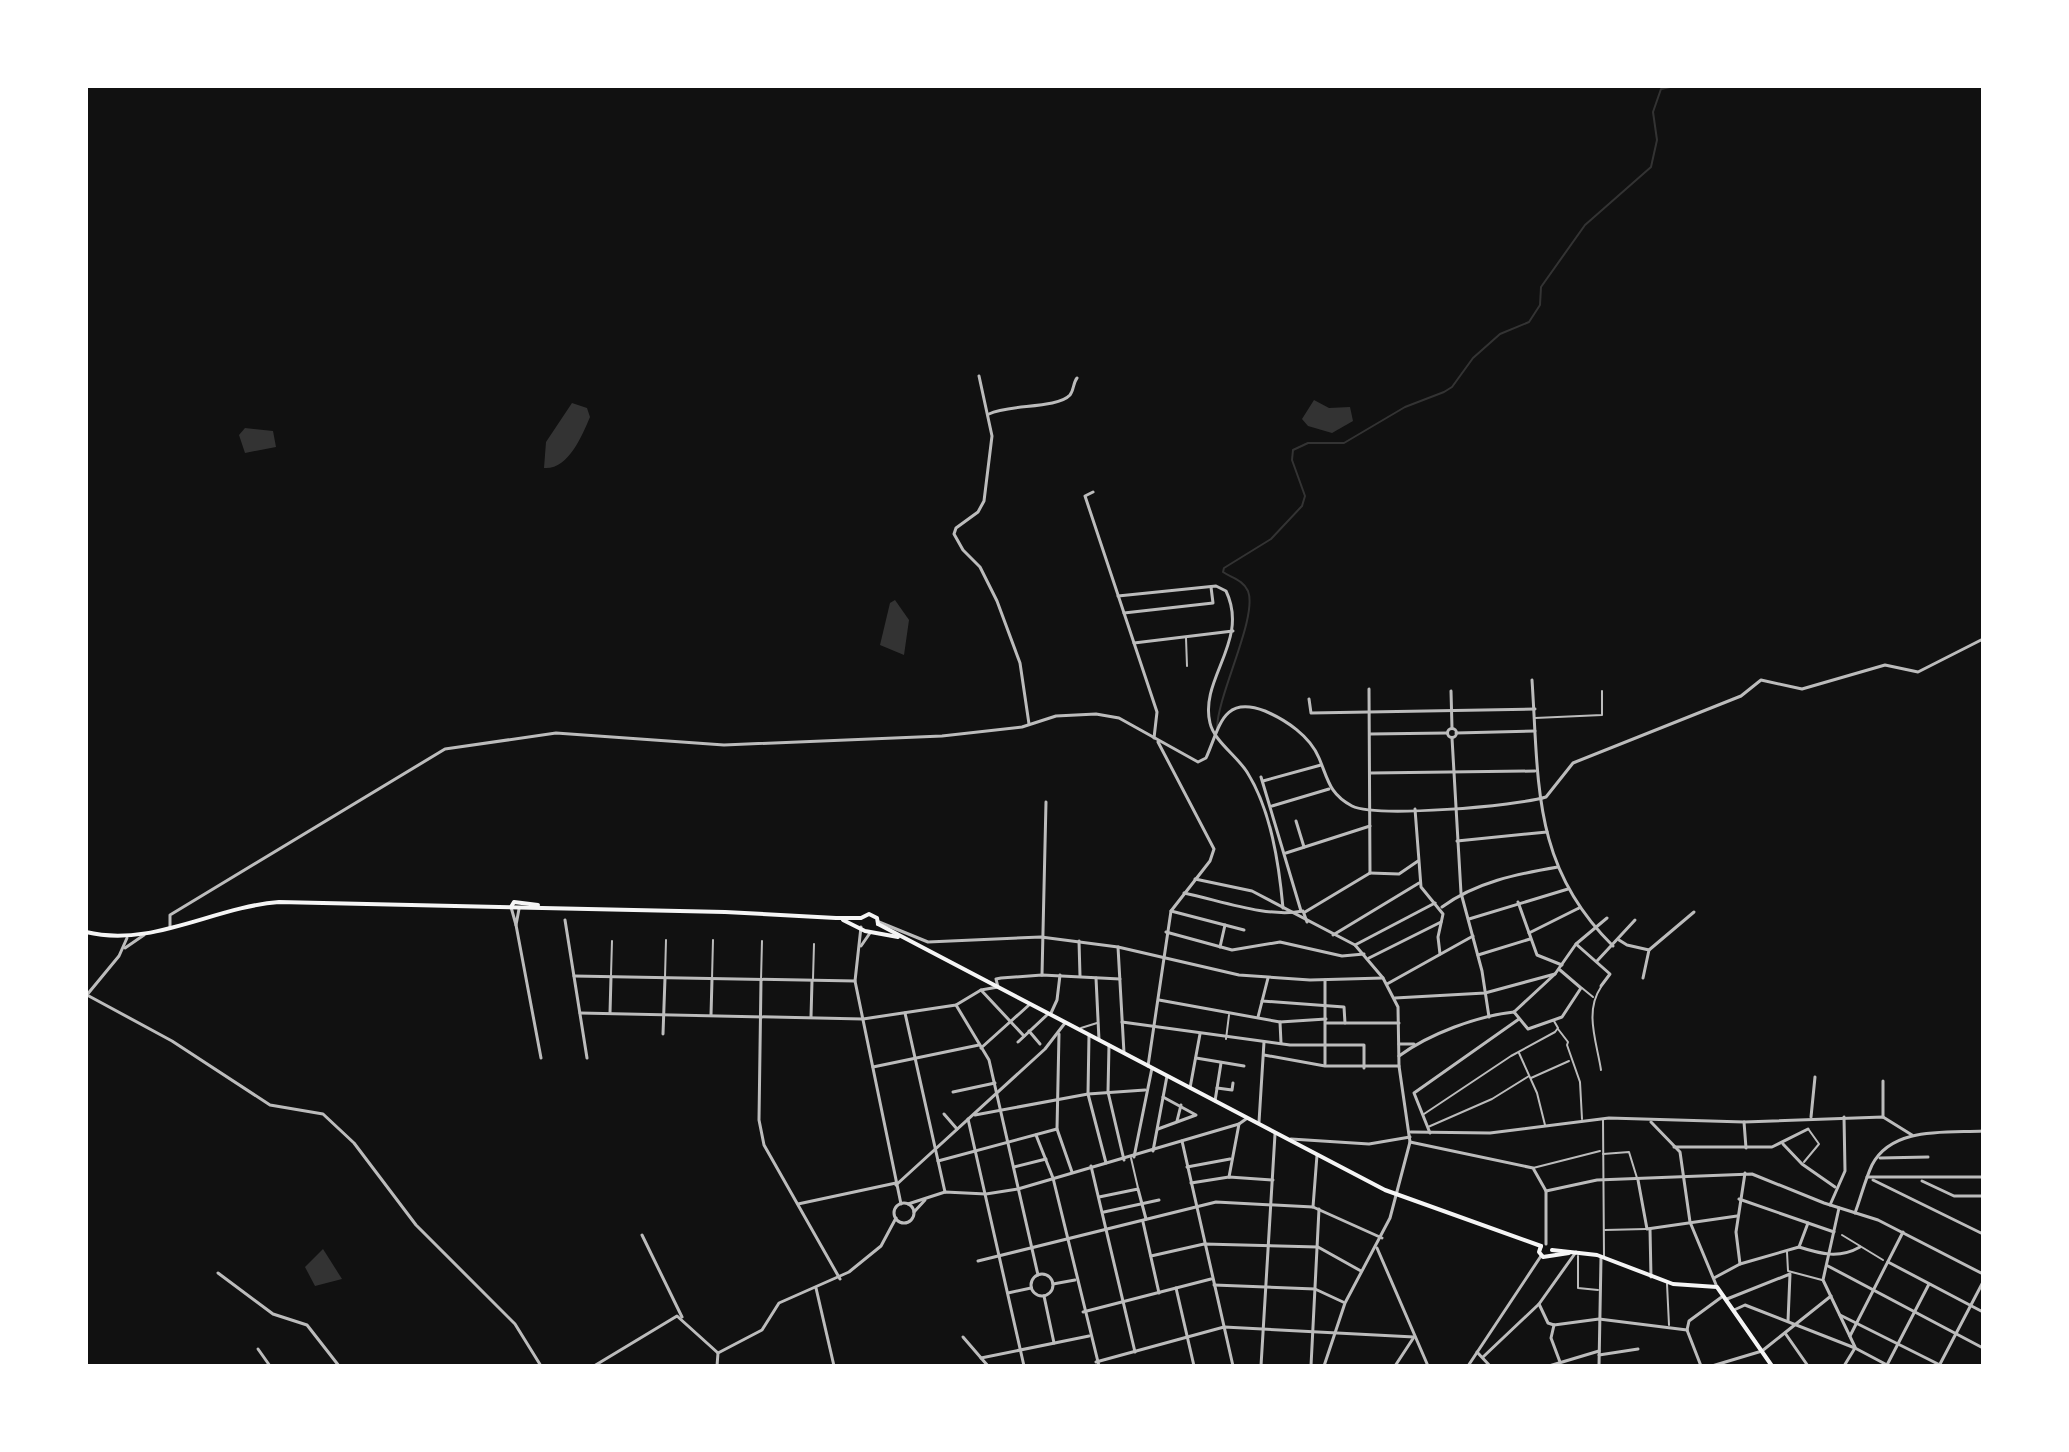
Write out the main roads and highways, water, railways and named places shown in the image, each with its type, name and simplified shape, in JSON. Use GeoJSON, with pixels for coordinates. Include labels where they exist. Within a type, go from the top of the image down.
{"type":"FeatureCollection","features":[{"type":"Feature","properties":{"kind":"main road"},"geometry":{"type":"LineString","coordinates":[[86,932],[127,938],[246,906],[279,902],[548,907],[836,918],[861,918],[869,914],[907,940],[1396,1195],[1543,1245],[1551,1252]]}},
{"type":"Feature","properties":{"kind":"main road"},"geometry":{"type":"LineString","coordinates":[[511,907],[514,902],[548,907]]}},
{"type":"Feature","properties":{"kind":"main road"},"geometry":{"type":"LineString","coordinates":[[836,918],[907,940]]}},
{"type":"Feature","properties":{"kind":"main road"},"geometry":{"type":"LineString","coordinates":[[861,918],[861,927]]}},
{"type":"Feature","properties":{"kind":"main road"},"geometry":{"type":"LineString","coordinates":[[871,931],[878,923]]}},
{"type":"Feature","properties":{"kind":"main road"},"geometry":{"type":"LineString","coordinates":[[1543,1245],[1541,1256],[1551,1252],[1577,1252],[1602,1257],[1667,1283],[1717,1287],[1772,1366]]}},
{"type":"Feature","properties":{"kind":"waterway"},"geometry":{"type":"LineString","coordinates":[[1217,728],[1250,603],[1246,587],[1223,572],[1224,568],[1271,539],[1302,506],[1305,496],[1292,460],[1293,450],[1308,443],[1344,443],[1405,407],[1444,392],[1452,387],[1473,358],[1500,334],[1529,322],[1540,305],[1541,287],[1585,225],[1651,167],[1657,140],[1653,112],[1661,89],[1675,86]]}}]}
